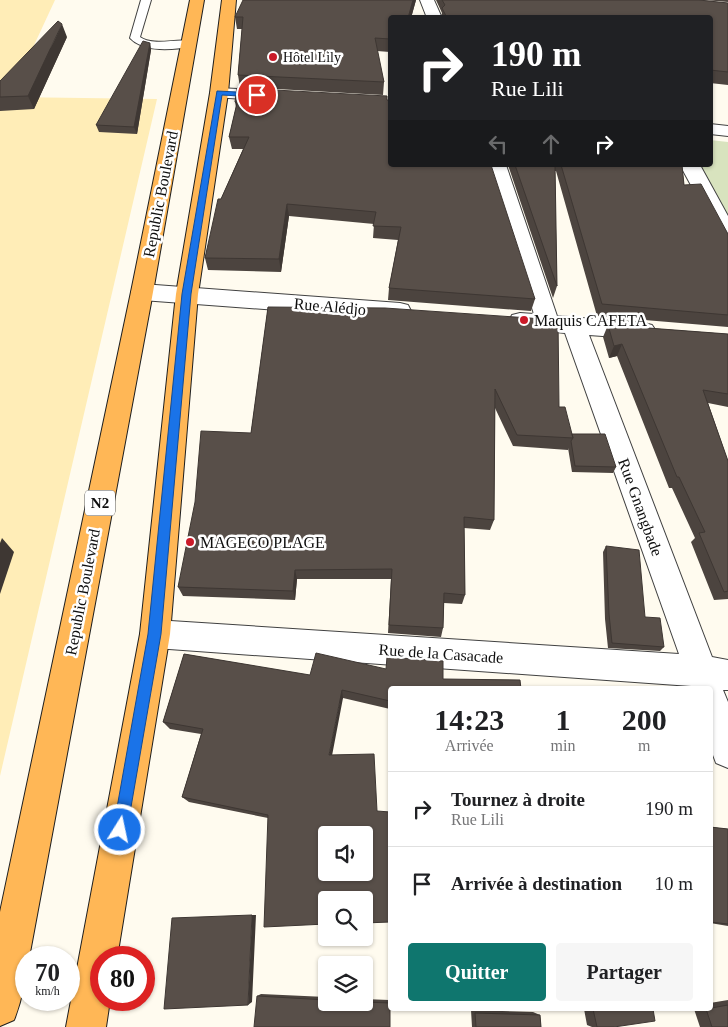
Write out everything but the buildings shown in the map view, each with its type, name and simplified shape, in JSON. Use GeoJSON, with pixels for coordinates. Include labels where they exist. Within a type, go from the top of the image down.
{"type":"FeatureCollection","features":[{"type":"Feature","properties":{"kind":"highway","name":"Republic Boulevard"},"geometry":{"type":"LineString","coordinates":[[0,1006],[142,292],[197,0]]}},
{"type":"Feature","properties":{"kind":"highway"},"geometry":{"type":"LineString","coordinates":[[86,1027],[155,634],[187,294],[219,93],[230,0]]}},
{"type":"Feature","properties":{"kind":"street"},"geometry":{"type":"LineString","coordinates":[[428,0],[435,15]]}},
{"type":"Feature","properties":{"kind":"street"},"geometry":{"type":"LineString","coordinates":[[219,93],[286,96]]}},
{"type":"Feature","properties":{"kind":"street"},"geometry":{"type":"LineString","coordinates":[[713,129],[728,131]]}},
{"type":"Feature","properties":{"kind":"street","name":"Rue Gnangbade"},"geometry":{"type":"LineString","coordinates":[[497,167],[712,683]]}},
{"type":"Feature","properties":{"kind":"street"},"geometry":{"type":"LineString","coordinates":[[691,167],[728,235]]}},
{"type":"Feature","properties":{"kind":"street","name":"Rue Alédjo"},"geometry":{"type":"LineString","coordinates":[[142,292],[421,313]]}},
{"type":"Feature","properties":{"kind":"street"},"geometry":{"type":"LineString","coordinates":[[499,319],[661,332]]}},
{"type":"Feature","properties":{"kind":"street","name":"Rue de la Casacade"},"geometry":{"type":"LineString","coordinates":[[155,634],[712,683]]}},
{"type":"Feature","properties":{"kind":"street","name":"Rue Gnangbade"},"geometry":{"type":"LineString","coordinates":[[713,687],[728,751]]}},
{"type":"Feature","properties":{"kind":"lane"},"geometry":{"type":"LineString","coordinates":[[146,0],[135,38],[140,44],[189,44]]}},
{"type":"Feature","properties":{"kind":"sand"},"geometry":{"type":"Polygon","coordinates":[[[0,0],[55,0],[10,97],[157,99],[0,776],[0,0]]]}},
{"type":"Feature","properties":{"kind":"green space"},"geometry":{"type":"Polygon","coordinates":[[[713,140],[728,142],[728,225],[696,167],[713,167],[713,140]]]}},
{"type":"Feature","properties":{"kind":"place","name":"Hôtel Lily"},"geometry":{"type":"Point","coordinates":[273,57]}},
{"type":"Feature","properties":{"kind":"place","name":"Maquis CAFETA"},"geometry":{"type":"Point","coordinates":[524,320]}},
{"type":"Feature","properties":{"kind":"place","name":"MAGECO PLAGE"},"geometry":{"type":"Point","coordinates":[190,542]}},
{"type":"Feature","properties":{"kind":"route"},"geometry":{"type":"LineString","coordinates":[[120,830],[155,634],[187,294],[219,93],[257,95]]}}]}
